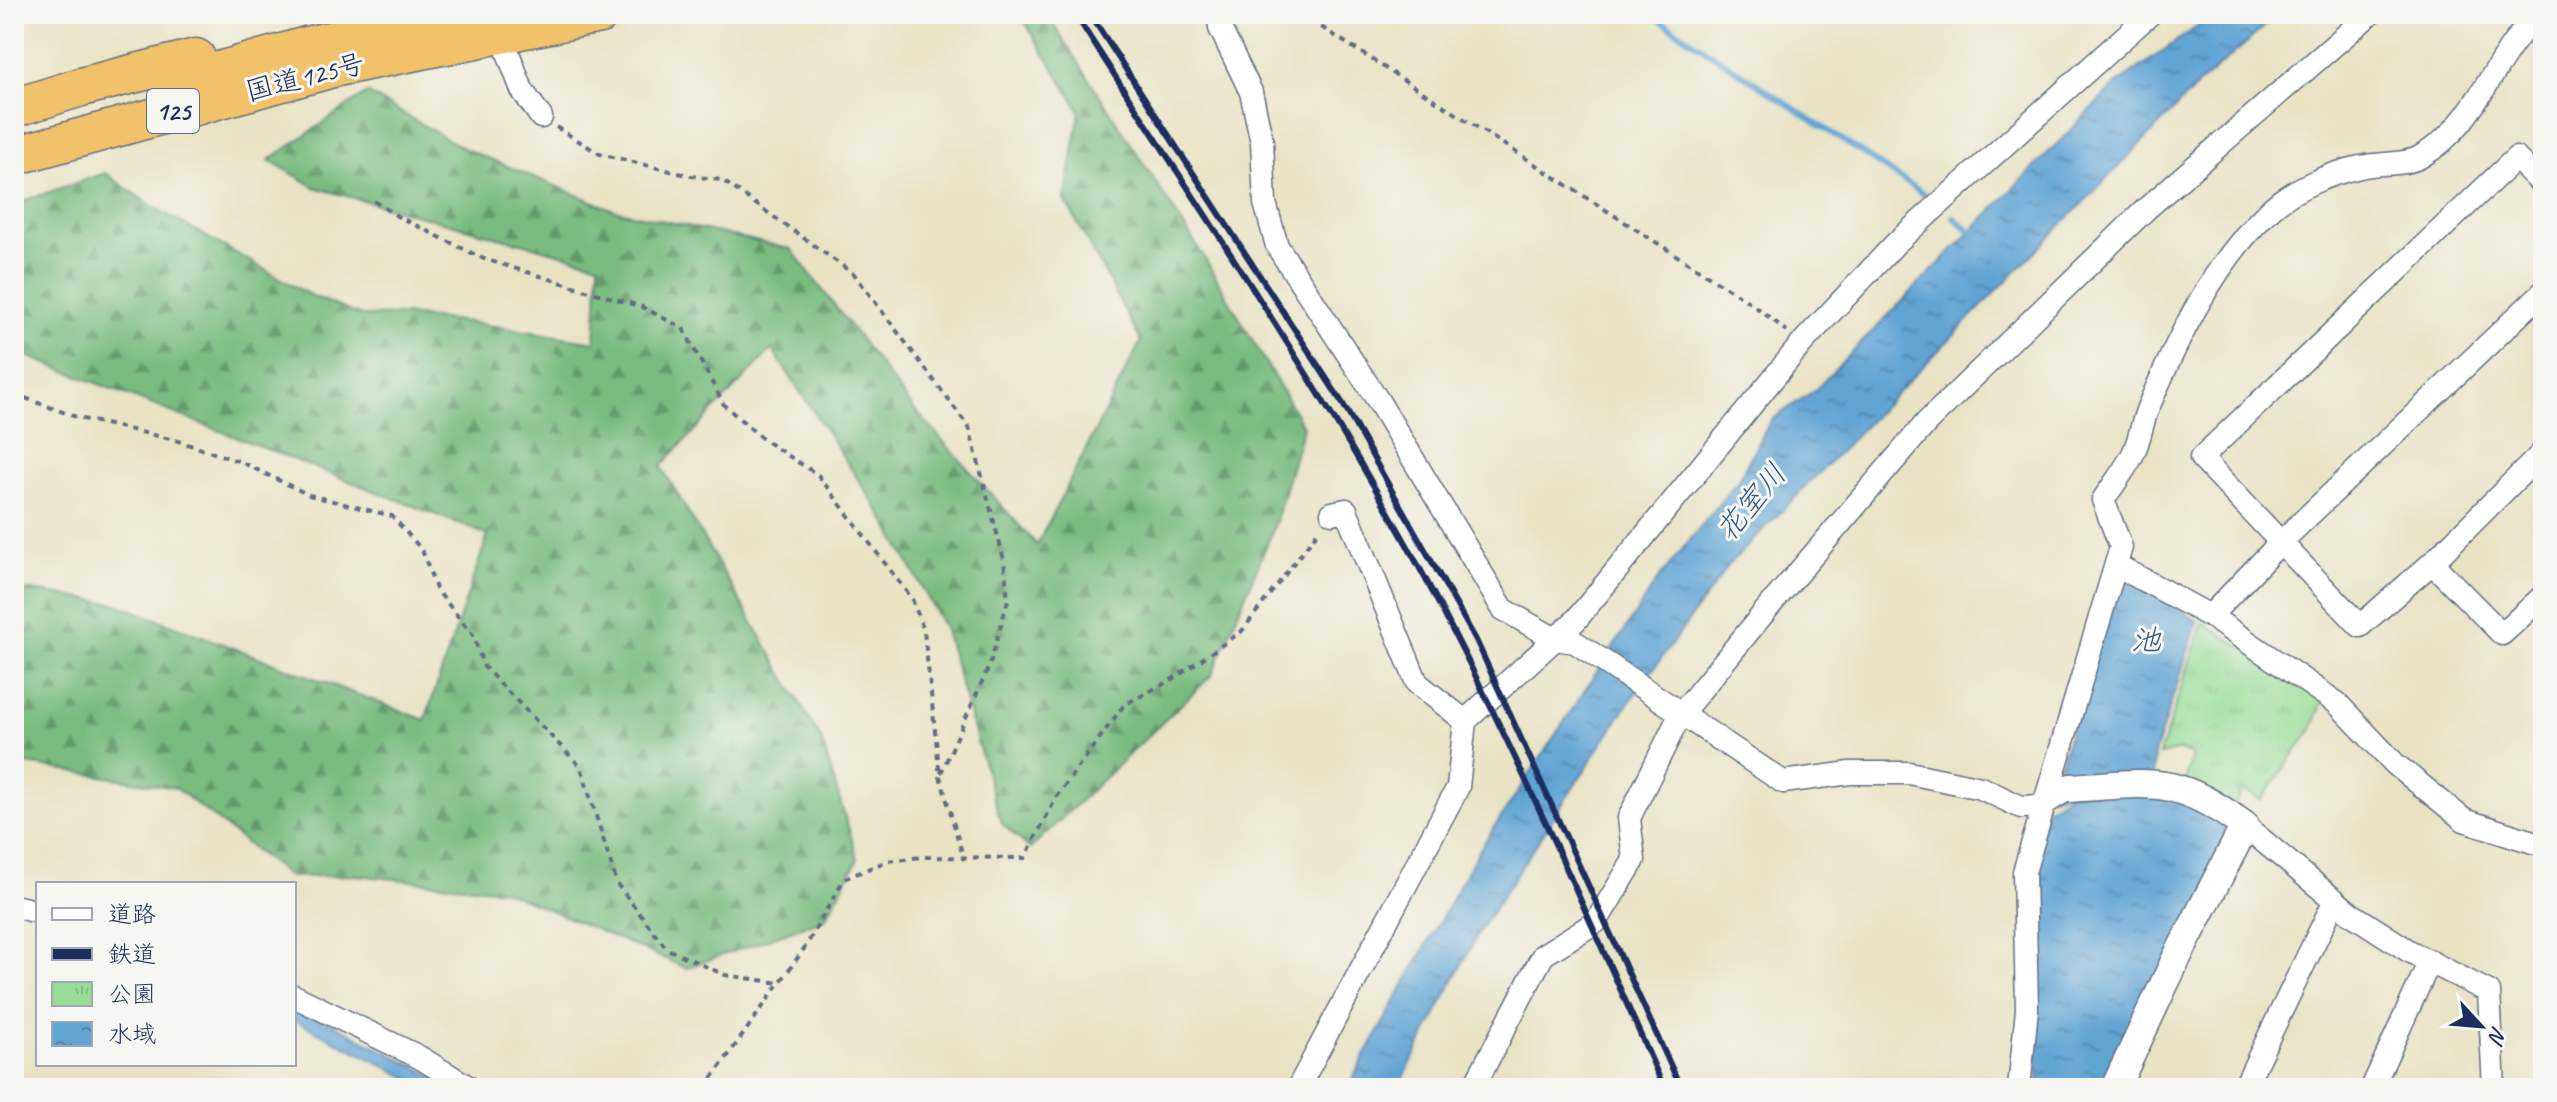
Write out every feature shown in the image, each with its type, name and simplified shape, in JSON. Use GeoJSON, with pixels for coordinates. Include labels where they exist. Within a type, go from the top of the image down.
{"type":"FeatureCollection","features":[{"type":"Feature","properties":{"kind":"highway","name":"国道125号"},"geometry":{"type":"LineString","coordinates":[[14,156],[458,14]]}},
{"type":"Feature","properties":{"kind":"highway","name":"国道125号"},"geometry":{"type":"LineString","coordinates":[[14,129],[321,56],[501,34],[600,14]]}},
{"type":"Feature","properties":{"kind":"highway"},"geometry":{"type":"LineString","coordinates":[[14,108],[81,87],[199,58],[321,56]]}},
{"type":"Feature","properties":{"kind":"highway"},"geometry":{"type":"LineString","coordinates":[[14,177],[217,118],[321,56]]}},
{"type":"Feature","properties":{"kind":"street"},"geometry":{"type":"LineString","coordinates":[[1219,14],[1220,28],[1251,92],[1262,142],[1265,203],[1277,246],[1377,399],[1503,609],[1565,641],[1783,782],[1850,773],[1909,773],[1981,788],[2021,807],[2041,806],[2070,788],[2155,783],[2174,785],[2209,800],[2335,900],[2430,961],[2489,992],[2494,1088]]}},
{"type":"Feature","properties":{"kind":"street"},"geometry":{"type":"LineString","coordinates":[[1298,1088],[1458,787],[1465,721],[1565,641],[1576,620],[1802,343],[1896,243],[2150,14]]}},
{"type":"Feature","properties":{"kind":"street"},"geometry":{"type":"LineString","coordinates":[[1473,1088],[1543,955],[1596,922],[1634,860],[1629,818],[1675,710],[1927,422],[2146,209],[2370,14]]}},
{"type":"Feature","properties":{"kind":"street"},"geometry":{"type":"LineString","coordinates":[[2019,1088],[2027,1009],[2024,872],[2041,806],[2064,745],[2121,547],[2103,500],[2133,453],[2148,409],[2183,333],[2221,269],[2273,206],[2316,182],[2360,167],[2417,159],[2445,140],[2480,98],[2512,42],[2539,14]]}},
{"type":"Feature","properties":{"kind":"street"},"geometry":{"type":"LineString","coordinates":[[501,34],[522,90],[541,117]]}},
{"type":"Feature","properties":{"kind":"street"},"geometry":{"type":"LineString","coordinates":[[2543,185],[2516,158],[2201,458],[2360,626],[2432,563],[2543,452]]}},
{"type":"Feature","properties":{"kind":"street"},"geometry":{"type":"LineString","coordinates":[[2210,616],[2280,543],[2543,292]]}},
{"type":"Feature","properties":{"kind":"street"},"geometry":{"type":"LineString","coordinates":[[1332,513],[1346,510],[1417,683],[1465,721]]}},
{"type":"Feature","properties":{"kind":"street"},"geometry":{"type":"LineString","coordinates":[[2432,563],[2502,634],[2543,596]]}},
{"type":"Feature","properties":{"kind":"street"},"geometry":{"type":"LineString","coordinates":[[2116,565],[2210,616],[2337,703],[2395,764],[2464,820],[2536,843],[2543,841]]}},
{"type":"Feature","properties":{"kind":"street"},"geometry":{"type":"LineString","coordinates":[[2115,1088],[2176,959],[2245,826]]}},
{"type":"Feature","properties":{"kind":"street"},"geometry":{"type":"LineString","coordinates":[[2244,1088],[2335,900]]}},
{"type":"Feature","properties":{"kind":"street"},"geometry":{"type":"LineString","coordinates":[[14,906],[36,912]]}},
{"type":"Feature","properties":{"kind":"street"},"geometry":{"type":"LineString","coordinates":[[2372,1088],[2430,961]]}},
{"type":"Feature","properties":{"kind":"street"},"geometry":{"type":"LineString","coordinates":[[296,997],[419,1057],[470,1088]]}},
{"type":"Feature","properties":{"kind":"path"},"geometry":{"type":"LineString","coordinates":[[1301,14],[1752,304],[1802,343]]}},
{"type":"Feature","properties":{"kind":"path"},"geometry":{"type":"LineString","coordinates":[[541,117],[600,154],[691,176],[722,180],[854,274],[969,427],[1004,560],[1008,600],[990,664],[940,776]]}},
{"type":"Feature","properties":{"kind":"path"},"geometry":{"type":"LineString","coordinates":[[374,201],[397,216],[484,259],[642,307],[683,328],[724,405],[764,440],[818,475],[912,599],[924,631],[940,776],[964,860]]}},
{"type":"Feature","properties":{"kind":"path"},"geometry":{"type":"LineString","coordinates":[[14,394],[79,418],[175,440],[241,462],[309,495],[392,516],[422,550],[436,589],[473,635],[484,667],[581,767],[617,884],[667,949],[725,975],[780,983]]}},
{"type":"Feature","properties":{"kind":"path"},"geometry":{"type":"LineString","coordinates":[[705,1088],[780,983],[844,879],[887,861],[922,857],[964,860],[1025,858],[1057,796],[1124,705],[1173,679],[1242,631],[1332,513]]}},
{"type":"Feature","properties":{"kind":"green space"},"geometry":{"type":"Polygon","coordinates":[[[1020,14],[1047,14],[1204,257],[1303,427],[1273,530],[1212,675],[1030,849],[1001,823],[944,627],[883,517],[772,349],[661,466],[821,739],[858,859],[825,919],[686,968],[503,890],[355,875],[289,877],[176,788],[14,762],[14,588],[117,604],[425,720],[488,535],[14,351],[14,204],[105,173],[152,206],[310,295],[361,316],[407,315],[595,342],[599,264],[317,188],[269,160],[367,93],[465,149],[614,210],[791,249],[913,408],[1037,545],[1141,341],[1065,200],[1080,111],[1020,14]]]}},
{"type":"Feature","properties":{"kind":"green space"},"geometry":{"type":"Polygon","coordinates":[[[2203,622],[2323,701],[2312,729],[2261,800],[2242,790],[2232,810],[2184,788],[2192,755],[2180,750],[2159,755],[2203,622]]]}},
{"type":"Feature","properties":{"kind":"water","name":"花室川"},"geometry":{"type":"Polygon","coordinates":[[[2214,14],[2279,14],[2197,86],[1729,565],[1624,710],[1478,933],[1398,1088],[1347,1088],[1478,852],[1659,578],[1737,482],[1771,420],[1815,390],[2113,87],[2214,14]]]}},
{"type":"Feature","properties":{"kind":"water","name":"池"},"geometry":{"type":"Polygon","coordinates":[[[2119,571],[2198,621],[2154,754],[2153,778],[2050,796],[2119,571]]]}},
{"type":"Feature","properties":{"kind":"water"},"geometry":{"type":"Polygon","coordinates":[[[2154,788],[2240,828],[2109,1088],[2039,1088],[2032,1011],[2029,873],[2046,809],[2071,793],[2154,788]]]}},
{"type":"Feature","properties":{"kind":"water"},"geometry":{"type":"Polygon","coordinates":[[[296,1005],[456,1088],[428,1088],[296,1021],[296,1005]]]}},
{"type":"Feature","properties":{"kind":"waterway"},"geometry":{"type":"LineString","coordinates":[[1651,14],[1924,194]]}},
{"type":"Feature","properties":{"kind":"waterway"},"geometry":{"type":"LineString","coordinates":[[1953,217],[1976,235]]}},
{"type":"Feature","properties":{"kind":"railway"},"geometry":{"type":"LineString","coordinates":[[1075,14],[1278,328],[1420,568],[1516,759],[1664,1088]]}},
{"type":"Feature","properties":{"kind":"railway"},"geometry":{"type":"LineString","coordinates":[[1090,14],[1343,404],[1476,640],[1681,1088]]}}]}
